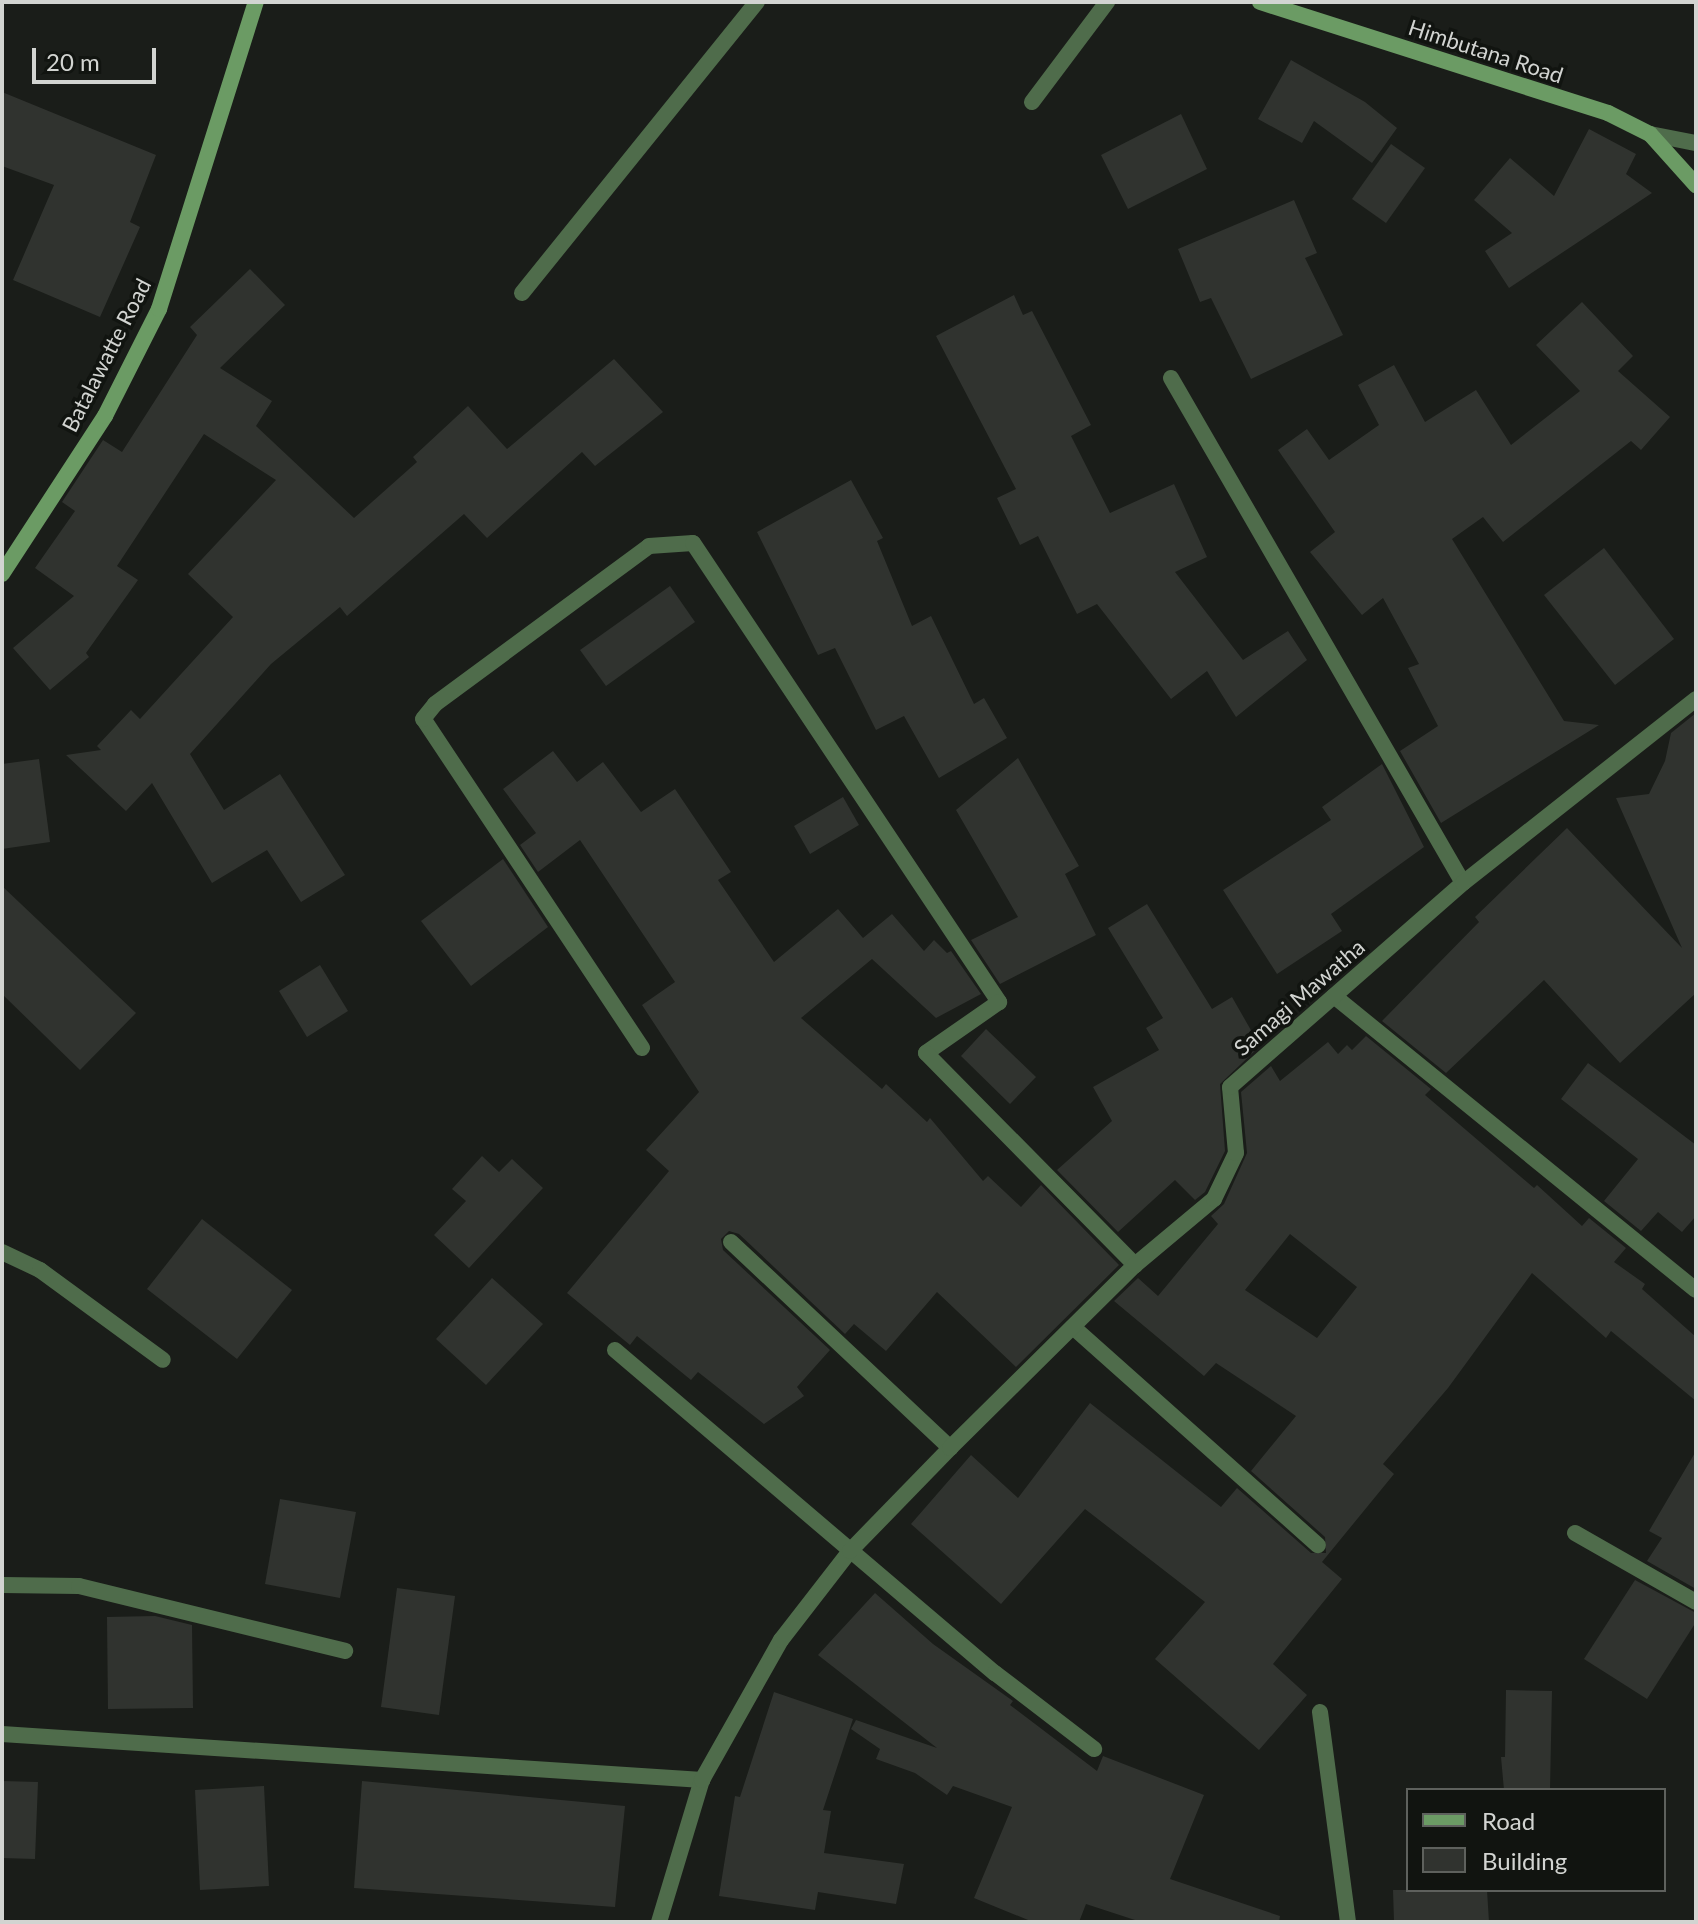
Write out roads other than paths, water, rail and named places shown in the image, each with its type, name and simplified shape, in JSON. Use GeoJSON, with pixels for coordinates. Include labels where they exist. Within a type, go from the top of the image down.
{"type":"FeatureCollection","features":[{"type":"Feature","properties":{"kind":"street","name":"Batalawatte Road"},"geometry":{"type":"LineString","coordinates":[[2,574],[105,416],[159,309],[256,2]]}},
{"type":"Feature","properties":{"kind":"street"},"geometry":{"type":"LineString","coordinates":[[522,293],[757,2]]}},
{"type":"Feature","properties":{"kind":"street"},"geometry":{"type":"LineString","coordinates":[[1032,102],[1107,2]]}},
{"type":"Feature","properties":{"kind":"street","name":"Himbutana Road"},"geometry":{"type":"LineString","coordinates":[[1260,2],[1608,113],[1650,134]]}},
{"type":"Feature","properties":{"kind":"street"},"geometry":{"type":"LineString","coordinates":[[1650,134],[1696,143]]}},
{"type":"Feature","properties":{"kind":"street"},"geometry":{"type":"LineString","coordinates":[[1650,134],[1696,185]]}},
{"type":"Feature","properties":{"kind":"street"},"geometry":{"type":"LineString","coordinates":[[1171,378],[1463,883]]}},
{"type":"Feature","properties":{"kind":"street"},"geometry":{"type":"LineString","coordinates":[[642,1048],[423,719],[435,704],[649,546],[693,543],[999,1002],[926,1053],[1135,1265]]}},
{"type":"Feature","properties":{"kind":"street","name":"Samagi Mawatha"},"geometry":{"type":"LineString","coordinates":[[659,1922],[702,1780],[781,1640],[850,1551],[950,1448],[1135,1265],[1214,1199],[1236,1153],[1230,1087],[1463,883],[1696,699]]}},
{"type":"Feature","properties":{"kind":"street"},"geometry":{"type":"LineString","coordinates":[[1334,996],[1696,1290]]}},
{"type":"Feature","properties":{"kind":"street"},"geometry":{"type":"LineString","coordinates":[[731,1242],[950,1448]]}},
{"type":"Feature","properties":{"kind":"street"},"geometry":{"type":"LineString","coordinates":[[2,1252],[40,1270],[163,1360]]}},
{"type":"Feature","properties":{"kind":"street"},"geometry":{"type":"LineString","coordinates":[[1073,1327],[1318,1545]]}},
{"type":"Feature","properties":{"kind":"street"},"geometry":{"type":"LineString","coordinates":[[615,1350],[850,1551],[1094,1749]]}},
{"type":"Feature","properties":{"kind":"street"},"geometry":{"type":"LineString","coordinates":[[1575,1533],[1696,1602]]}},
{"type":"Feature","properties":{"kind":"street"},"geometry":{"type":"LineString","coordinates":[[2,1585],[79,1586],[345,1651]]}},
{"type":"Feature","properties":{"kind":"street"},"geometry":{"type":"LineString","coordinates":[[1320,1712],[1348,1922]]}},
{"type":"Feature","properties":{"kind":"street"},"geometry":{"type":"LineString","coordinates":[[2,1734],[702,1780]]}}]}
